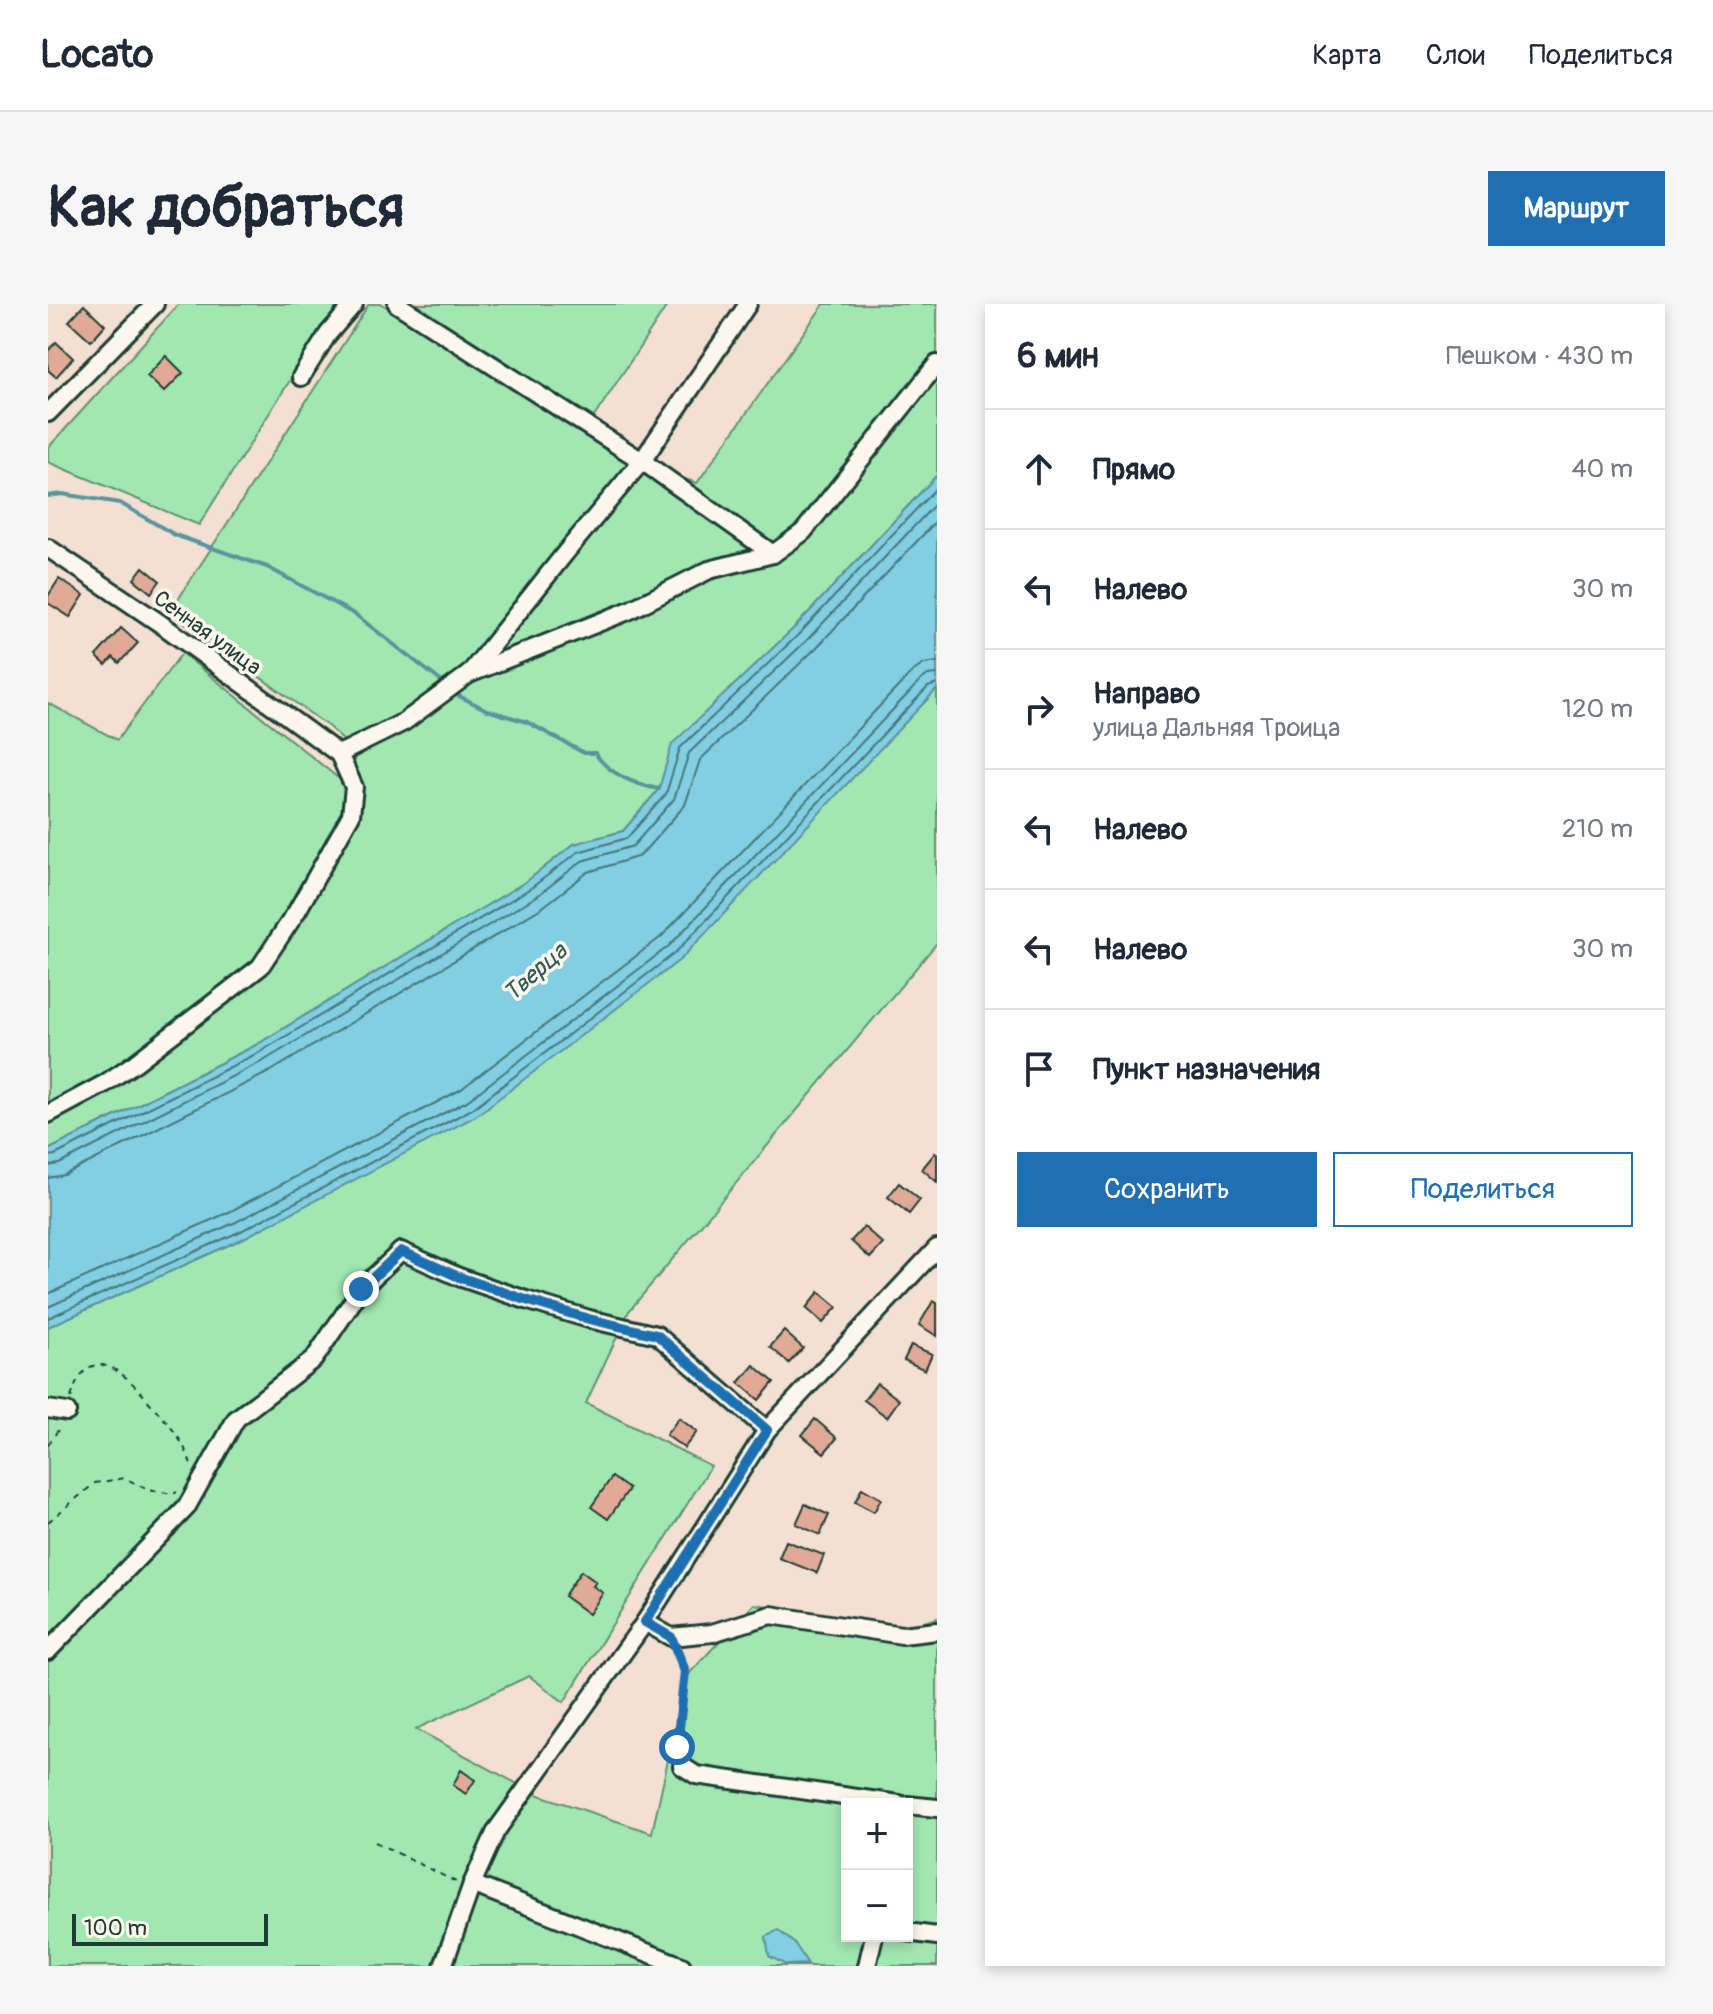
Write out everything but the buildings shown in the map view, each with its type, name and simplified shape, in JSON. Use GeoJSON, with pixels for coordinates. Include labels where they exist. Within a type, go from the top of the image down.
{"type":"FeatureCollection","features":[{"type":"Feature","properties":{"kind":"street"},"geometry":{"type":"LineString","coordinates":[[48,413],[155,304]]}},
{"type":"Feature","properties":{"kind":"street"},"geometry":{"type":"LineString","coordinates":[[301,377],[328,334],[354,304]]}},
{"type":"Feature","properties":{"kind":"street"},"geometry":{"type":"LineString","coordinates":[[397,304],[642,461],[773,554]]}},
{"type":"Feature","properties":{"kind":"street"},"geometry":{"type":"LineString","coordinates":[[469,674],[642,461],[748,304]]}},
{"type":"Feature","properties":{"kind":"street"},"geometry":{"type":"LineString","coordinates":[[48,1114],[104,1084],[135,1063],[260,967],[297,911],[351,815],[354,787],[339,754],[404,722],[469,674],[628,611],[709,570],[773,554],[803,532],[937,364]]}},
{"type":"Feature","properties":{"kind":"street","name":"Сенная улица"},"geometry":{"type":"LineString","coordinates":[[48,548],[161,624],[339,754]]}},
{"type":"Feature","properties":{"kind":"street"},"geometry":{"type":"LineString","coordinates":[[443,1966],[472,1884],[496,1831],[645,1622],[767,1430],[937,1248]]}},
{"type":"Feature","properties":{"kind":"street"},"geometry":{"type":"LineString","coordinates":[[48,1651],[186,1508],[236,1419],[314,1359],[361,1289],[401,1251],[459,1277],[526,1300],[657,1335],[767,1430]]}},
{"type":"Feature","properties":{"kind":"street"},"geometry":{"type":"LineString","coordinates":[[48,1409],[67,1412]]}},
{"type":"Feature","properties":{"kind":"street"},"geometry":{"type":"LineString","coordinates":[[645,1622],[671,1637],[712,1633],[771,1615],[902,1635],[937,1631]]}},
{"type":"Feature","properties":{"kind":"street"},"geometry":{"type":"LineString","coordinates":[[682,1766],[696,1775],[857,1798]]}},
{"type":"Feature","properties":{"kind":"street"},"geometry":{"type":"LineString","coordinates":[[913,1806],[937,1808]]}},
{"type":"Feature","properties":{"kind":"street"},"geometry":{"type":"LineString","coordinates":[[472,1884],[682,1966]]}},
{"type":"Feature","properties":{"kind":"street"},"geometry":{"type":"LineString","coordinates":[[913,1933],[937,1936]]}},
{"type":"Feature","properties":{"kind":"street"},"geometry":{"type":"LineString","coordinates":[[867,1966],[873,1942]]}},
{"type":"Feature","properties":{"kind":"path"},"geometry":{"type":"LineString","coordinates":[[48,1445],[67,1412],[72,1393],[88,1368],[102,1364],[117,1369],[135,1384],[172,1428],[190,1458],[193,1473]]}},
{"type":"Feature","properties":{"kind":"path"},"geometry":{"type":"LineString","coordinates":[[48,1522],[95,1483],[125,1478],[148,1490],[173,1494],[181,1490]]}},
{"type":"Feature","properties":{"kind":"path"},"geometry":{"type":"LineString","coordinates":[[671,1637],[685,1671],[677,1747],[682,1766]]}},
{"type":"Feature","properties":{"kind":"path"},"geometry":{"type":"LineString","coordinates":[[375,1842],[454,1881],[472,1884]]}},
{"type":"Feature","properties":{"kind":"green space"},"geometry":{"type":"Polygon","coordinates":[[[179,304],[338,304],[199,525],[48,462],[48,448],[179,304]]]}},
{"type":"Feature","properties":{"kind":"green space"},"geometry":{"type":"Polygon","coordinates":[[[369,304],[382,304],[626,459],[697,483],[824,304],[937,304],[937,475],[795,627],[673,744],[659,789],[623,831],[574,844],[527,881],[256,1045],[48,1150],[48,703],[117,740],[182,653],[347,785],[355,760],[348,745],[329,727],[170,612],[369,304]]]}},
{"type":"Feature","properties":{"kind":"green space"},"geometry":{"type":"Polygon","coordinates":[[[409,304],[668,304],[594,417],[409,304]]]}},
{"type":"Feature","properties":{"kind":"green space"},"geometry":{"type":"Polygon","coordinates":[[[937,689],[937,943],[629,1311],[586,1403],[711,1466],[564,1702],[529,1676],[416,1729],[536,1794],[652,1833],[686,1677],[754,1604],[908,1627],[937,1618],[937,1966],[48,1966],[48,1327],[242,1239],[884,744],[937,689]]]}},
{"type":"Feature","properties":{"kind":"water","name":"Тверца"},"geometry":{"type":"Polygon","coordinates":[[[937,475],[937,689],[681,959],[476,1116],[242,1239],[48,1327],[48,1150],[256,1045],[527,881],[574,844],[623,831],[659,789],[672,744],[795,627],[937,475]]]}},
{"type":"Feature","properties":{"kind":"water"},"geometry":{"type":"Polygon","coordinates":[[[778,1930],[795,1944],[808,1964],[786,1965],[769,1956],[766,1937],[778,1930]]]}},
{"type":"Feature","properties":{"kind":"waterway"},"geometry":{"type":"LineString","coordinates":[[48,496],[62,494],[120,503],[175,535],[267,567],[356,615],[442,682]]}},
{"type":"Feature","properties":{"kind":"waterway"},"geometry":{"type":"LineString","coordinates":[[455,694],[487,710],[527,722],[584,753],[595,753],[607,767],[623,777],[659,789]]}},
{"type":"Feature","properties":{"kind":"route"},"geometry":{"type":"LineString","coordinates":[[361,1289],[401,1251],[459,1277],[526,1300],[657,1335],[767,1430],[645,1622],[671,1637],[685,1671],[677,1747]]}}]}
